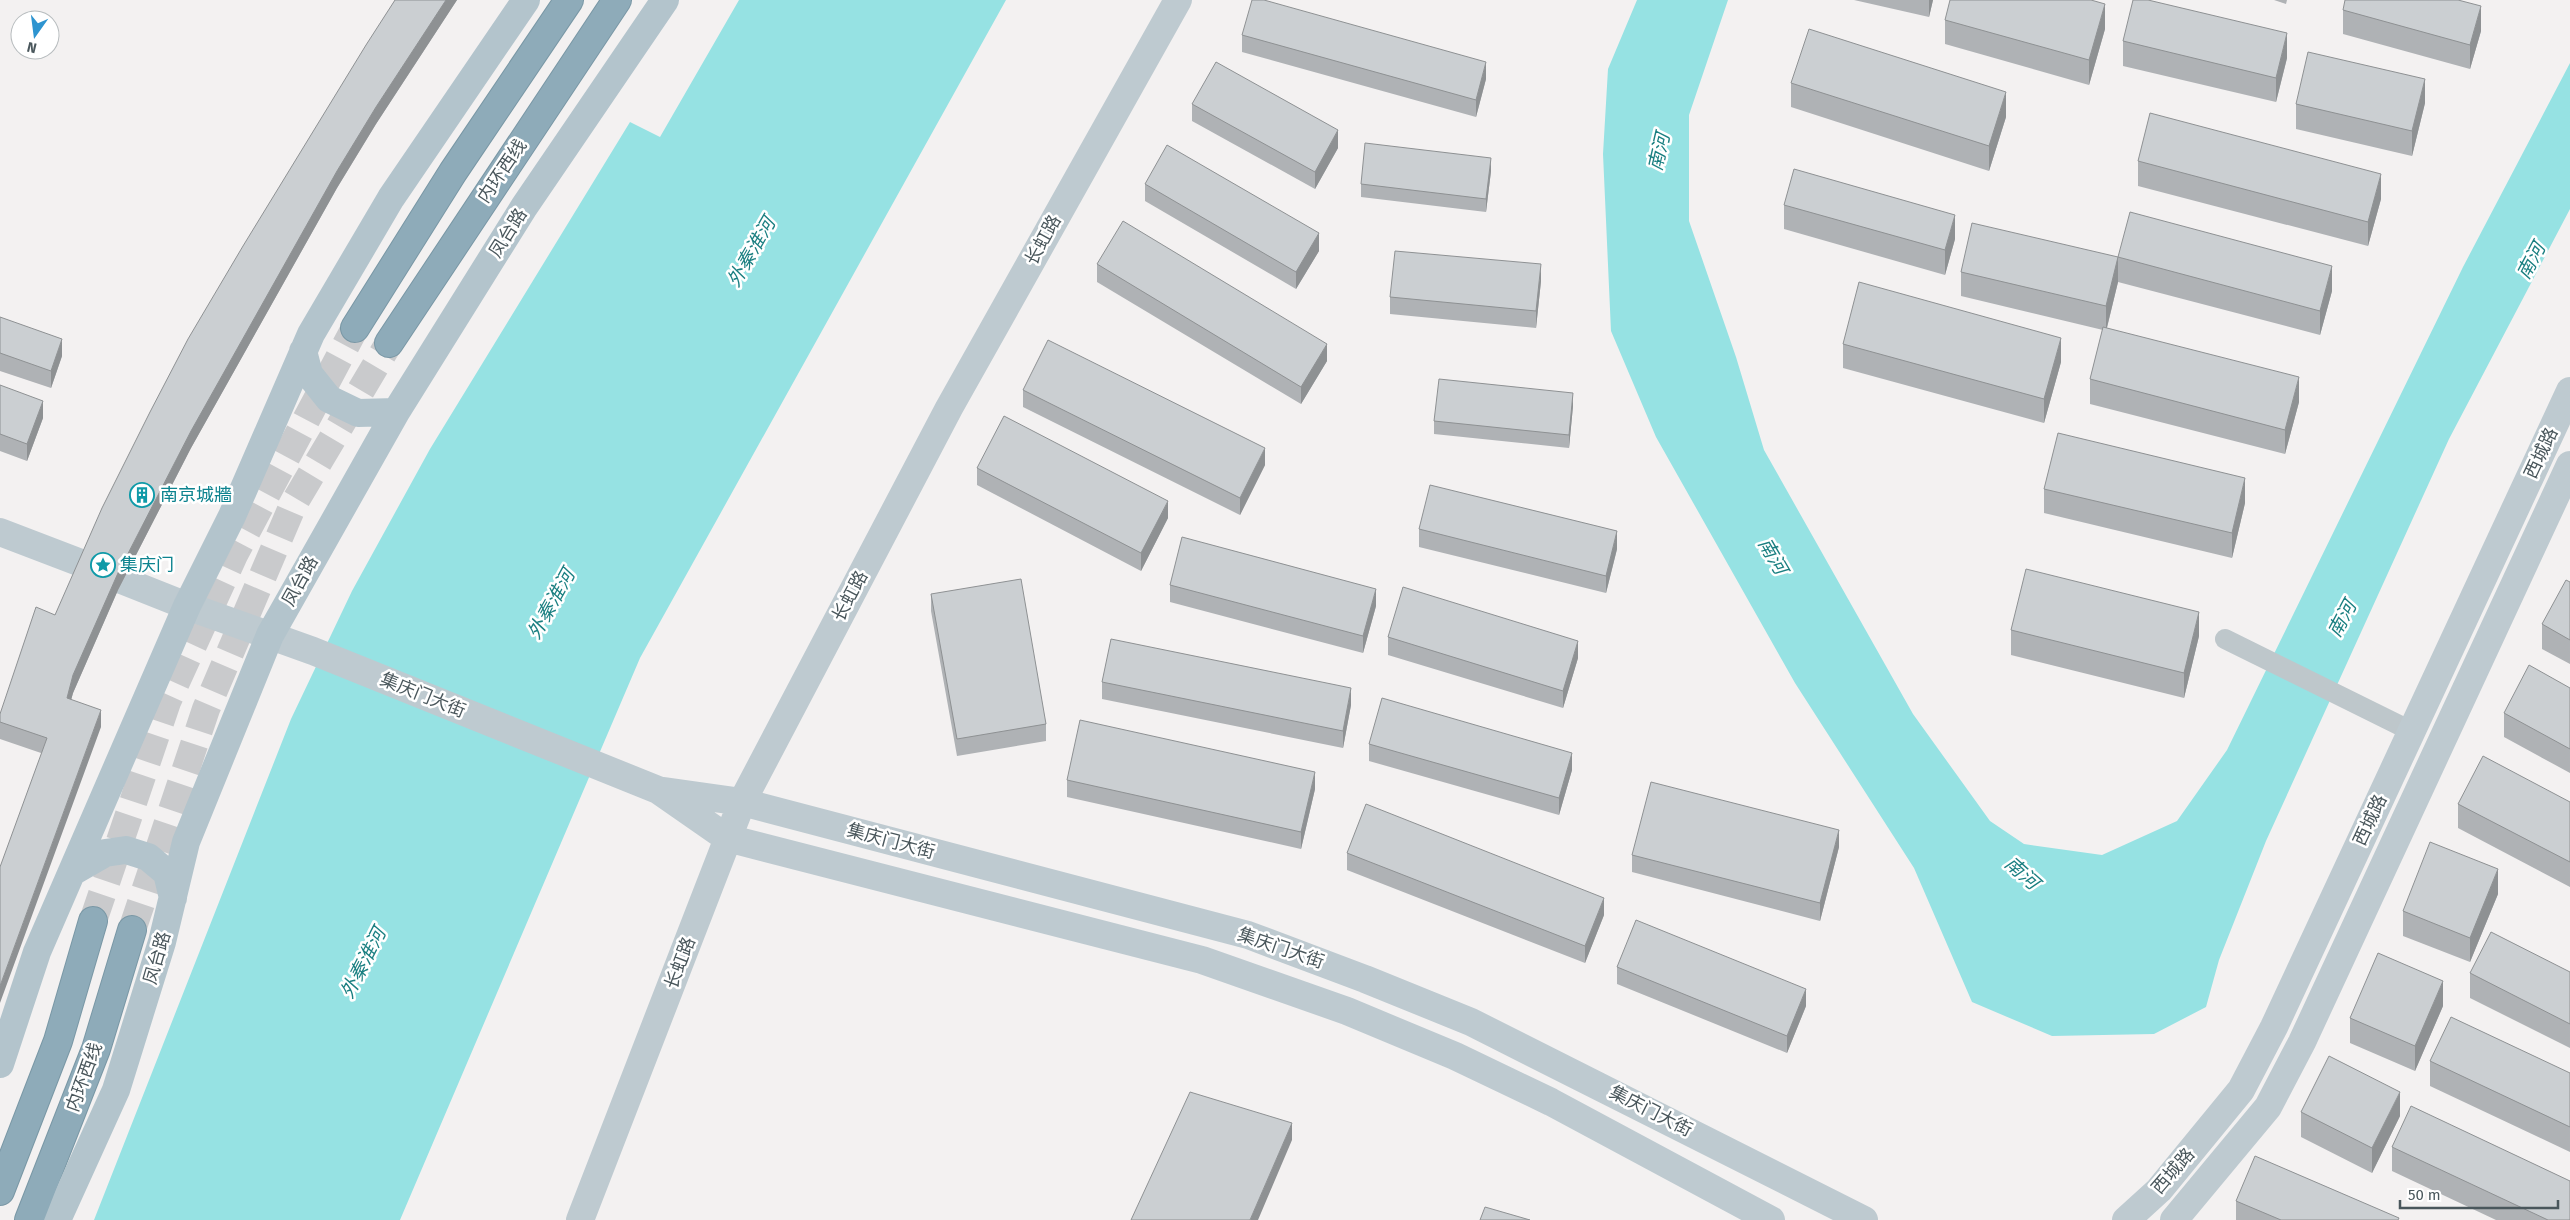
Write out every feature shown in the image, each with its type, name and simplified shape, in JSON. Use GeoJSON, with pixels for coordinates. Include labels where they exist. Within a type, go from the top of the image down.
{"type":"FeatureCollection","features":[{"type":"Feature","properties":{"kind":"highway"},"geometry":{"type":"LineString","coordinates":[[355,328],[453,172],[569,0]]}},
{"type":"Feature","properties":{"kind":"highway","name":"内环西线"},"geometry":{"type":"LineString","coordinates":[[389,343],[617,0]]}},
{"type":"Feature","properties":{"kind":"highway","name":"内环西线"},"geometry":{"type":"LineString","coordinates":[[0,1191],[58,1041],[93,921]]}},
{"type":"Feature","properties":{"kind":"highway","name":"内环西线"},"geometry":{"type":"LineString","coordinates":[[29,1220],[96,1049],[132,930]]}},
{"type":"Feature","properties":{"kind":"main road"},"geometry":{"type":"LineString","coordinates":[[0,1064],[37,952],[187,606],[232,516],[310,334],[391,198],[526,0]]}},
{"type":"Feature","properties":{"kind":"main road","name":"凤台路"},"geometry":{"type":"LineString","coordinates":[[57,1220],[116,1090],[162,942],[186,842],[270,635],[396,412],[524,207],[665,0]]}},
{"type":"Feature","properties":{"kind":"main road","name":"长虹路"},"geometry":{"type":"LineString","coordinates":[[580,1220],[742,802],[949,408],[1178,0]]}},
{"type":"Feature","properties":{"kind":"main road"},"geometry":{"type":"LineString","coordinates":[[303,351],[309,374],[330,399],[358,413],[396,412]]}},
{"type":"Feature","properties":{"kind":"main road","name":"西城路"},"geometry":{"type":"LineString","coordinates":[[2126,1220],[2159,1190],[2241,1090],[2274,1027],[2410,731],[2570,391]]}},
{"type":"Feature","properties":{"kind":"main road","name":"西城路"},"geometry":{"type":"LineString","coordinates":[[2174,1220],[2234,1149],[2272,1099],[2306,1033],[2570,465]]}},
{"type":"Feature","properties":{"kind":"main road"},"geometry":{"type":"LineString","coordinates":[[0,532],[81,563]]}},
{"type":"Feature","properties":{"kind":"main road","name":"集庆门大街"},"geometry":{"type":"LineString","coordinates":[[120,579],[187,606],[313,651],[649,786],[727,838],[1202,960],[1347,1011],[1455,1056],[1552,1102],[1771,1220]]}},
{"type":"Feature","properties":{"kind":"main road","name":"集庆门大街"},"geometry":{"type":"LineString","coordinates":[[649,786],[742,802],[1248,935],[1471,1022],[1864,1220]]}},
{"type":"Feature","properties":{"kind":"main road"},"geometry":{"type":"LineString","coordinates":[[72,872],[104,853],[126,850],[148,857],[167,873],[173,898]]}},
{"type":"Feature","properties":{"kind":"street"},"geometry":{"type":"LineString","coordinates":[[2225,639],[2410,731]]}},
{"type":"Feature","properties":{"kind":"water","name":"外秦淮河"},"geometry":{"type":"Polygon","coordinates":[[[739,0],[1006,0],[640,658],[400,1220],[94,1220],[291,719],[352,591],[430,449],[630,122],[660,137],[739,0]]]}},
{"type":"Feature","properties":{"kind":"water","name":"南河"},"geometry":{"type":"Polygon","coordinates":[[[1637,0],[1728,0],[1689,115],[1689,221],[1736,357],[1764,450],[1913,714],[1990,821],[2024,844],[2102,855],[2177,821],[2227,750],[2463,267],[2570,63],[2570,209],[2449,439],[2266,841],[2219,960],[2206,1007],[2154,1034],[2052,1036],[1972,1002],[1914,868],[1795,683],[1656,437],[1611,331],[1603,154],[1608,69],[1637,0]]]}},
{"type":"Feature","properties":{"kind":"building","name":"南京城牆"},"geometry":{"type":"Polygon","coordinates":[[[395,0],[446,0],[376,107],[337,171],[191,431],[118,573],[73,675],[67,698],[101,710],[0,986],[0,867],[47,738],[0,722],[0,714],[36,607],[55,615],[102,508],[188,339],[243,246],[395,0]]]}},
{"type":"Feature","properties":{"kind":"building"},"geometry":{"type":"Polygon","coordinates":[[[1252,0],[1264,0],[1486,62],[1476,100],[1242,35],[1252,0]]]}},
{"type":"Feature","properties":{"kind":"building"},"geometry":{"type":"Polygon","coordinates":[[[1950,0],[2091,0],[2105,4],[2089,60],[1945,20],[1950,0]]]}},
{"type":"Feature","properties":{"kind":"building"},"geometry":{"type":"Polygon","coordinates":[[[2133,0],[2148,0],[2287,33],[2276,78],[2123,41],[2133,0]]]}},
{"type":"Feature","properties":{"kind":"building"},"geometry":{"type":"Polygon","coordinates":[[[2345,0],[2458,0],[2481,6],[2470,45],[2343,10],[2345,0]]]}},
{"type":"Feature","properties":{"kind":"building"},"geometry":{"type":"Polygon","coordinates":[[[1809,29],[2006,92],[1989,146],[1791,83],[1809,29]]]}},
{"type":"Feature","properties":{"kind":"building"},"geometry":{"type":"Polygon","coordinates":[[[2308,52],[2425,79],[2412,131],[2296,104],[2308,52]]]}},
{"type":"Feature","properties":{"kind":"building"},"geometry":{"type":"Polygon","coordinates":[[[1216,62],[1338,130],[1315,172],[1192,104],[1216,62]]]}},
{"type":"Feature","properties":{"kind":"building"},"geometry":{"type":"Polygon","coordinates":[[[2150,113],[2381,174],[2368,222],[2138,161],[2150,113]]]}},
{"type":"Feature","properties":{"kind":"building"},"geometry":{"type":"Polygon","coordinates":[[[1365,143],[1491,158],[1486,199],[1361,184],[1365,143]]]}},
{"type":"Feature","properties":{"kind":"building"},"geometry":{"type":"Polygon","coordinates":[[[1167,145],[1319,233],[1296,272],[1145,184],[1167,145]]]}},
{"type":"Feature","properties":{"kind":"building"},"geometry":{"type":"Polygon","coordinates":[[[1794,169],[1955,215],[1945,250],[1784,205],[1794,169]]]}},
{"type":"Feature","properties":{"kind":"building"},"geometry":{"type":"Polygon","coordinates":[[[2130,212],[2332,266],[2320,311],[2118,257],[2130,212]]]}},
{"type":"Feature","properties":{"kind":"building"},"geometry":{"type":"Polygon","coordinates":[[[1123,221],[1327,344],[1301,387],[1097,264],[1123,221]]]}},
{"type":"Feature","properties":{"kind":"building"},"geometry":{"type":"Polygon","coordinates":[[[1972,223],[2118,257],[2106,306],[1961,272],[1972,223]]]}},
{"type":"Feature","properties":{"kind":"building"},"geometry":{"type":"Polygon","coordinates":[[[1395,251],[1541,264],[1536,311],[1390,297],[1395,251]]]}},
{"type":"Feature","properties":{"kind":"building"},"geometry":{"type":"Polygon","coordinates":[[[1859,282],[2061,338],[2044,399],[1843,344],[1859,282]]]}},
{"type":"Feature","properties":{"kind":"building"},"geometry":{"type":"Polygon","coordinates":[[[0,317],[62,339],[51,371],[0,353],[0,317]]]}},
{"type":"Feature","properties":{"kind":"building"},"geometry":{"type":"Polygon","coordinates":[[[2103,327],[2299,377],[2285,430],[2090,379],[2103,327]]]}},
{"type":"Feature","properties":{"kind":"building"},"geometry":{"type":"Polygon","coordinates":[[[1048,340],[1265,448],[1240,498],[1023,390],[1048,340]]]}},
{"type":"Feature","properties":{"kind":"building"},"geometry":{"type":"Polygon","coordinates":[[[1439,379],[1573,393],[1569,435],[1434,421],[1439,379]]]}},
{"type":"Feature","properties":{"kind":"building"},"geometry":{"type":"Polygon","coordinates":[[[0,385],[43,401],[27,444],[0,434],[0,385]]]}},
{"type":"Feature","properties":{"kind":"building"},"geometry":{"type":"Polygon","coordinates":[[[1004,416],[1168,501],[1141,553],[977,468],[1004,416]]]}},
{"type":"Feature","properties":{"kind":"building"},"geometry":{"type":"Polygon","coordinates":[[[2058,433],[2245,478],[2232,533],[2044,489],[2058,433]]]}},
{"type":"Feature","properties":{"kind":"building"},"geometry":{"type":"Polygon","coordinates":[[[1430,485],[1617,531],[1606,576],[1419,529],[1430,485]]]}},
{"type":"Feature","properties":{"kind":"building"},"geometry":{"type":"Polygon","coordinates":[[[1182,537],[1376,589],[1363,636],[1170,585],[1182,537]]]}},
{"type":"Feature","properties":{"kind":"building"},"geometry":{"type":"Polygon","coordinates":[[[2026,569],[2199,612],[2184,673],[2011,630],[2026,569]]]}},
{"type":"Feature","properties":{"kind":"building"},"geometry":{"type":"Polygon","coordinates":[[[1021,579],[1046,724],[957,739],[931,594],[1021,579]]]}},
{"type":"Feature","properties":{"kind":"building"},"geometry":{"type":"Polygon","coordinates":[[[2566,580],[2570,582],[2570,640],[2542,624],[2566,580]]]}},
{"type":"Feature","properties":{"kind":"building"},"geometry":{"type":"Polygon","coordinates":[[[1403,587],[1578,641],[1563,691],[1388,637],[1403,587]]]}},
{"type":"Feature","properties":{"kind":"building"},"geometry":{"type":"Polygon","coordinates":[[[1111,639],[1351,688],[1343,731],[1102,682],[1111,639]]]}},
{"type":"Feature","properties":{"kind":"building"},"geometry":{"type":"Polygon","coordinates":[[[2529,665],[2570,688],[2570,749],[2504,713],[2529,665]]]}},
{"type":"Feature","properties":{"kind":"building"},"geometry":{"type":"Polygon","coordinates":[[[1382,698],[1572,753],[1559,798],[1369,744],[1382,698]]]}},
{"type":"Feature","properties":{"kind":"building"},"geometry":{"type":"Polygon","coordinates":[[[1080,720],[1315,772],[1301,832],[1067,780],[1080,720]]]}},
{"type":"Feature","properties":{"kind":"building"},"geometry":{"type":"Polygon","coordinates":[[[2483,756],[2570,802],[2570,862],[2458,804],[2483,756]]]}},
{"type":"Feature","properties":{"kind":"building"},"geometry":{"type":"Polygon","coordinates":[[[1651,782],[1839,830],[1820,903],[1632,855],[1651,782]]]}},
{"type":"Feature","properties":{"kind":"building"},"geometry":{"type":"Polygon","coordinates":[[[1366,804],[1604,898],[1585,946],[1347,853],[1366,804]]]}},
{"type":"Feature","properties":{"kind":"building"},"geometry":{"type":"Polygon","coordinates":[[[2430,842],[2498,869],[2470,938],[2403,911],[2430,842]]]}},
{"type":"Feature","properties":{"kind":"building"},"geometry":{"type":"Polygon","coordinates":[[[1636,920],[1806,989],[1787,1036],[1617,967],[1636,920]]]}},
{"type":"Feature","properties":{"kind":"building"},"geometry":{"type":"Polygon","coordinates":[[[2491,932],[2570,972],[2570,1024],[2470,973],[2491,932]]]}},
{"type":"Feature","properties":{"kind":"building"},"geometry":{"type":"Polygon","coordinates":[[[2378,953],[2443,981],[2415,1046],[2350,1018],[2378,953]]]}},
{"type":"Feature","properties":{"kind":"building"},"geometry":{"type":"Polygon","coordinates":[[[2451,1017],[2570,1073],[2570,1127],[2430,1061],[2451,1017]]]}},
{"type":"Feature","properties":{"kind":"building"},"geometry":{"type":"Polygon","coordinates":[[[2329,1056],[2400,1092],[2372,1148],[2301,1112],[2329,1056]]]}},
{"type":"Feature","properties":{"kind":"building"},"geometry":{"type":"Polygon","coordinates":[[[1190,1092],[1292,1123],[1250,1220],[1131,1220],[1190,1092]]]}},
{"type":"Feature","properties":{"kind":"building"},"geometry":{"type":"Polygon","coordinates":[[[2411,1106],[2570,1181],[2570,1220],[2548,1220],[2392,1147],[2411,1106]]]}},
{"type":"Feature","properties":{"kind":"building"},"geometry":{"type":"Polygon","coordinates":[[[2255,1156],[2399,1218],[2398,1220],[2281,1220],[2236,1201],[2255,1156]]]}},
{"type":"Feature","properties":{"kind":"building"},"geometry":{"type":"Polygon","coordinates":[[[1485,1207],[1530,1220],[1480,1220],[1485,1207]]]}},
{"type":"Feature","properties":{"kind":"tunnel"},"geometry":{"type":"LineString","coordinates":[[93,921],[167,702],[234,555],[355,328]]}},
{"type":"Feature","properties":{"kind":"tunnel"},"geometry":{"type":"LineString","coordinates":[[132,930],[206,709],[293,505],[389,343]]}},
{"type":"Feature","properties":{"kind":"place","name":"南京城牆"},"geometry":{"type":"Point","coordinates":[142,495]}},
{"type":"Feature","properties":{"kind":"place","name":"集庆门"},"geometry":{"type":"Point","coordinates":[103,565]}}]}
